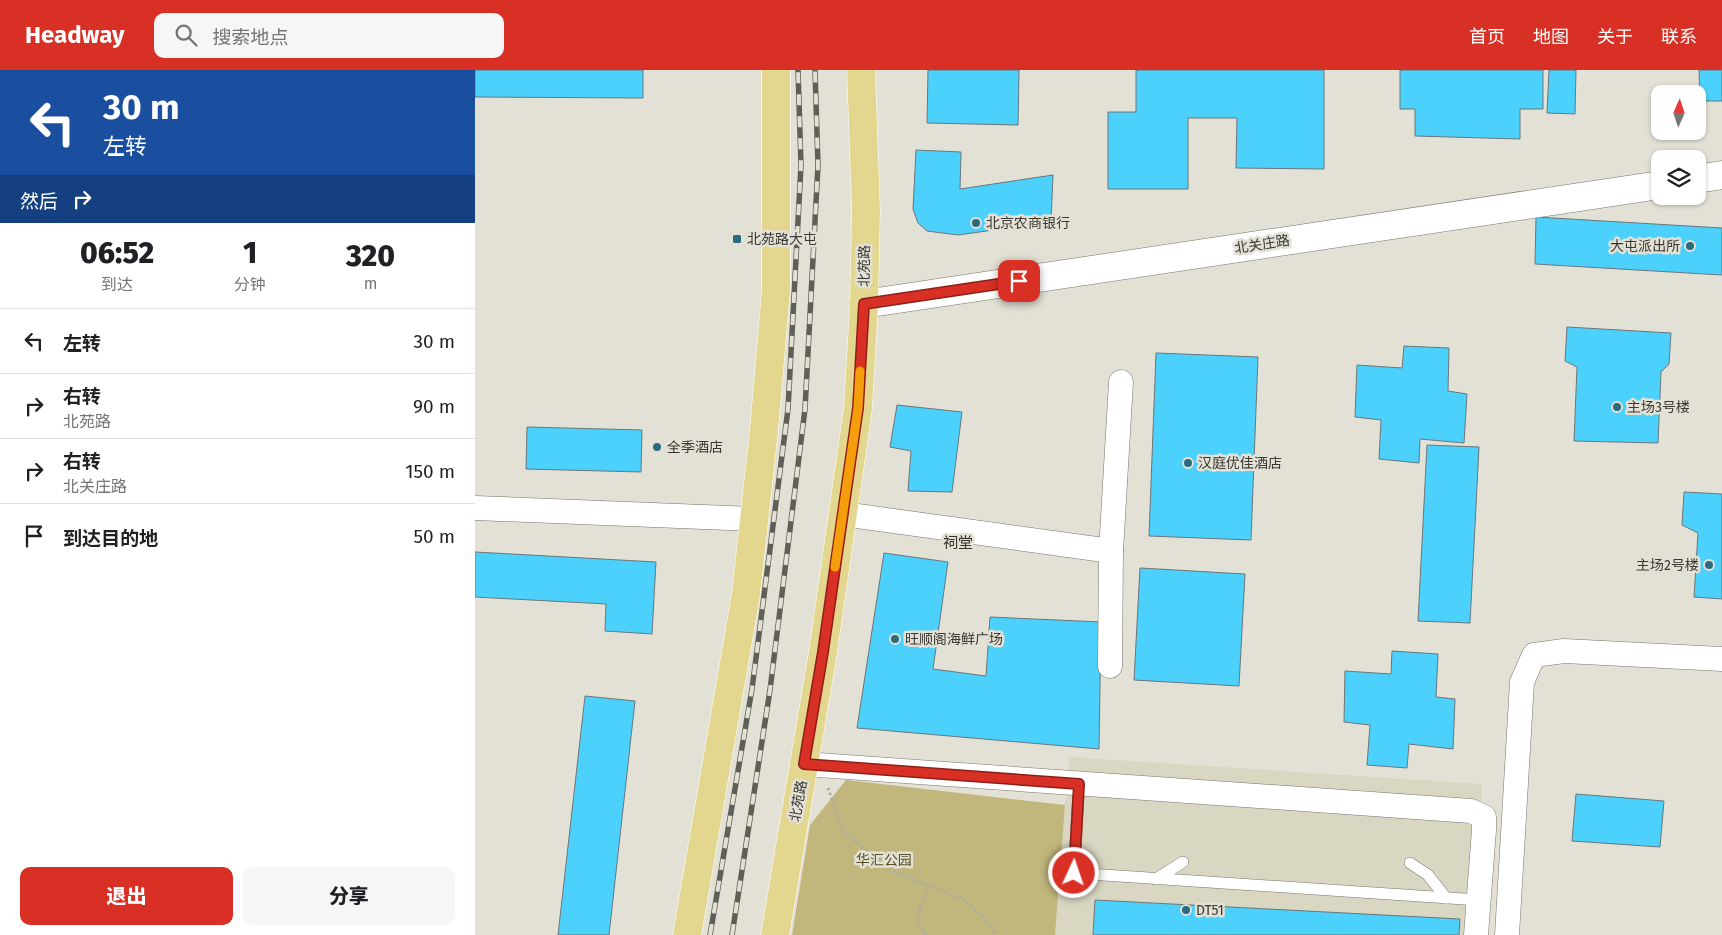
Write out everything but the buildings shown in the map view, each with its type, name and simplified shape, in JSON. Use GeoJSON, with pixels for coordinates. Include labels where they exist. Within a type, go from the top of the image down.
{"type":"FeatureCollection","features":[{"type":"Feature","properties":{"kind":"main road"},"geometry":{"type":"LineString","coordinates":[[687,935],[746,594],[755,519],[776,290],[777,70]]}},
{"type":"Feature","properties":{"kind":"main road","name":"北苑路"},"geometry":{"type":"LineString","coordinates":[[775,935],[815,765],[823,652],[858,408],[864,304],[866,210],[861,70]]}},
{"type":"Feature","properties":{"kind":"street"},"geometry":{"type":"LineString","coordinates":[[1706,178],[1722,175]]}},
{"type":"Feature","properties":{"kind":"street","name":"北关庄路"},"geometry":{"type":"LineString","coordinates":[[864,304],[1651,186]]}},
{"type":"Feature","properties":{"kind":"street"},"geometry":{"type":"LineString","coordinates":[[1111,666],[1111,551],[1121,382]]}},
{"type":"Feature","properties":{"kind":"street"},"geometry":{"type":"LineString","coordinates":[[475,508],[755,519]]}},
{"type":"Feature","properties":{"kind":"street"},"geometry":{"type":"LineString","coordinates":[[843,514],[1111,551]]}},
{"type":"Feature","properties":{"kind":"street"},"geometry":{"type":"LineString","coordinates":[[1507,935],[1522,682],[1534,655],[1564,651],[1722,659]]}},
{"type":"Feature","properties":{"kind":"street"},"geometry":{"type":"LineString","coordinates":[[815,765],[1471,811],[1484,817],[1476,935]]}},
{"type":"Feature","properties":{"kind":"lane"},"geometry":{"type":"LineString","coordinates":[[1079,784],[1074,873],[1479,900]]}},
{"type":"Feature","properties":{"kind":"lane"},"geometry":{"type":"LineString","coordinates":[[1157,879],[1183,862]]}},
{"type":"Feature","properties":{"kind":"lane"},"geometry":{"type":"LineString","coordinates":[[1410,863],[1428,875],[1446,898]]}},
{"type":"Feature","properties":{"kind":"path"},"geometry":{"type":"LineString","coordinates":[[815,765],[825,779],[845,833],[895,872],[965,900],[987,921],[997,935]]}},
{"type":"Feature","properties":{"kind":"path"},"geometry":{"type":"LineString","coordinates":[[927,935],[918,922],[920,907],[929,887]]}},
{"type":"Feature","properties":{"kind":"shaded area","name":"DT51"},"geometry":{"type":"Polygon","coordinates":[[[1069,757],[1482,784],[1474,935],[1055,935],[1069,757]]]}},
{"type":"Feature","properties":{"kind":"green space","name":"华汇公园"},"geometry":{"type":"Polygon","coordinates":[[[846,780],[1065,805],[1055,935],[792,935],[810,825],[846,780]]]}},
{"type":"Feature","properties":{"kind":"railway"},"geometry":{"type":"LineString","coordinates":[[710,935],[752,689],[788,409],[801,165],[798,70]]}},
{"type":"Feature","properties":{"kind":"railway"},"geometry":{"type":"LineString","coordinates":[[732,935],[770,690],[805,409],[818,165],[815,70]]}},
{"type":"Feature","properties":{"kind":"slow traffic"},"geometry":{"type":"LineString","coordinates":[[835,567],[858,408],[860,371]]}},
{"type":"Feature","properties":{"kind":"place","name":"北京农商银行"},"geometry":{"type":"Point","coordinates":[976,223]}},
{"type":"Feature","properties":{"kind":"place","name":"北苑路大屯"},"geometry":{"type":"Point","coordinates":[737,239]}},
{"type":"Feature","properties":{"kind":"place","name":"大屯派出所"},"geometry":{"type":"Point","coordinates":[1690,246]}},
{"type":"Feature","properties":{"kind":"place","name":"主场3号楼"},"geometry":{"type":"Point","coordinates":[1617,407]}},
{"type":"Feature","properties":{"kind":"place","name":"全季酒店"},"geometry":{"type":"Point","coordinates":[657,447]}},
{"type":"Feature","properties":{"kind":"place","name":"汉庭优佳酒店"},"geometry":{"type":"Point","coordinates":[1188,463]}},
{"type":"Feature","properties":{"kind":"place","name":"主场2号楼"},"geometry":{"type":"Point","coordinates":[1709,565]}},
{"type":"Feature","properties":{"kind":"place","name":"旺顺阁海鲜广场"},"geometry":{"type":"Point","coordinates":[895,639]}},
{"type":"Feature","properties":{"kind":"place","name":"DT51"},"geometry":{"type":"Point","coordinates":[1186,910]}},
{"type":"Feature","properties":{"kind":"district","name":"祠堂"},"geometry":{"type":"Point","coordinates":[958,543]}},
{"type":"Feature","properties":{"kind":"route"},"geometry":{"type":"LineString","coordinates":[[1019,281],[864,304],[858,408],[823,652],[804,764],[1079,784],[1074,873]]}}]}
